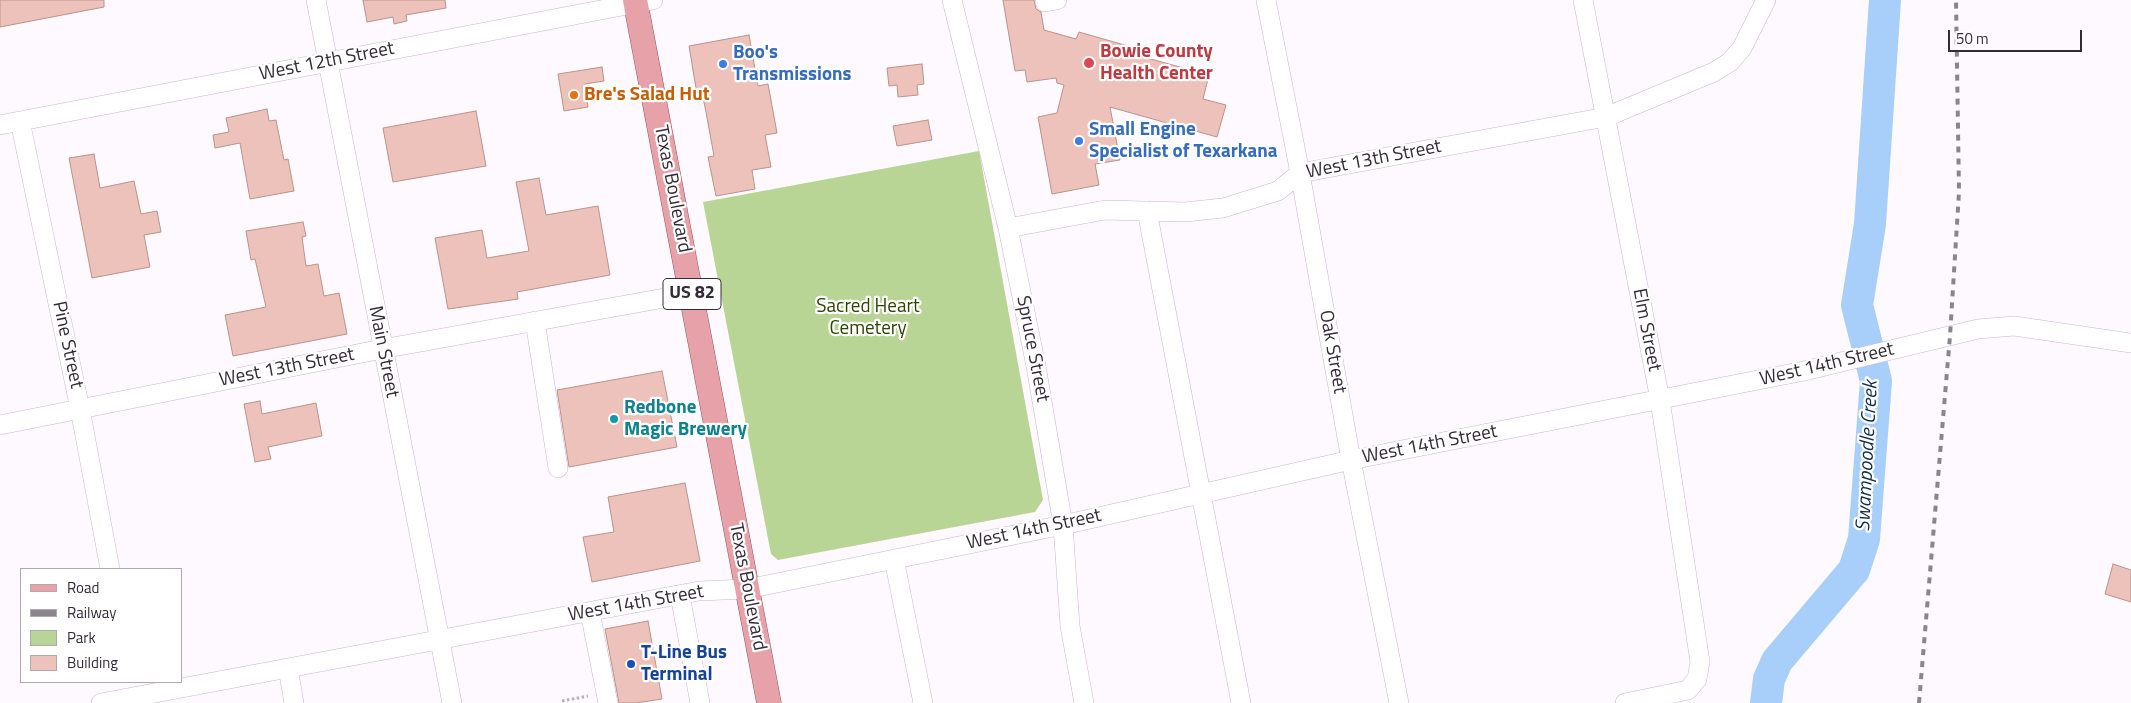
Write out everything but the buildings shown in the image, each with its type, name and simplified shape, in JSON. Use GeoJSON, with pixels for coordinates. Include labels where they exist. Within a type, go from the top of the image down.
{"type":"FeatureCollection","features":[{"type":"Feature","properties":{"kind":"main road","name":"Texas Boulevard"},"geometry":{"type":"LineString","coordinates":[[641,1],[692,293],[769,703]]}},
{"type":"Feature","properties":{"kind":"street","name":"Main Street"},"geometry":{"type":"LineString","coordinates":[[316,0],[452,703]]}},
{"type":"Feature","properties":{"kind":"street","name":"Spruce Street"},"geometry":{"type":"LineString","coordinates":[[952,0],[1008,228],[1036,366],[1063,525],[1070,618],[1084,703]]}},
{"type":"Feature","properties":{"kind":"street","name":"Oak Street"},"geometry":{"type":"LineString","coordinates":[[1266,0],[1300,173],[1351,460],[1400,703]]}},
{"type":"Feature","properties":{"kind":"street","name":"Elm Street"},"geometry":{"type":"LineString","coordinates":[[1583,0],[1660,400],[1700,662],[1698,679],[1688,690],[1625,703]]}},
{"type":"Feature","properties":{"kind":"street","name":"West 13th Street"},"geometry":{"type":"LineString","coordinates":[[1008,228],[1105,210],[1185,212],[1222,208],[1278,191],[1300,173],[1606,117],[1714,72],[1730,62],[1736,55],[1766,0]]}},
{"type":"Feature","properties":{"kind":"street","name":"West 12th Street"},"geometry":{"type":"LineString","coordinates":[[0,125],[641,1]]}},
{"type":"Feature","properties":{"kind":"street","name":"Pine Street"},"geometry":{"type":"LineString","coordinates":[[20,121],[80,410],[110,568]]}},
{"type":"Feature","properties":{"kind":"street"},"geometry":{"type":"LineString","coordinates":[[1147,211],[1241,703]]}},
{"type":"Feature","properties":{"kind":"street","name":"West 13th Street"},"geometry":{"type":"LineString","coordinates":[[0,425],[382,349],[692,293]]}},
{"type":"Feature","properties":{"kind":"street"},"geometry":{"type":"LineString","coordinates":[[536,321],[558,468]]}},
{"type":"Feature","properties":{"kind":"street","name":"West 14th Street"},"geometry":{"type":"LineString","coordinates":[[101,703],[133,694],[288,668],[680,594],[699,591],[747,589],[1063,525],[1351,460],[1829,365],[1978,329],[2014,326],[2131,343]]}},
{"type":"Feature","properties":{"kind":"street"},"geometry":{"type":"LineString","coordinates":[[894,559],[923,703]]}},
{"type":"Feature","properties":{"kind":"street"},"geometry":{"type":"LineString","coordinates":[[680,594],[700,703]]}},
{"type":"Feature","properties":{"kind":"street"},"geometry":{"type":"LineString","coordinates":[[590,612],[606,698]]}},
{"type":"Feature","properties":{"kind":"street"},"geometry":{"type":"LineString","coordinates":[[288,668],[294,703]]}},
{"type":"Feature","properties":{"kind":"path"},"geometry":{"type":"LineString","coordinates":[[562,701],[606,698]]}},
{"type":"Feature","properties":{"kind":"green space","name":"Sacred Heart Cemetery"},"geometry":{"type":"Polygon","coordinates":[[[979,151],[1043,500],[1035,512],[778,560],[771,554],[703,202],[979,151]]]}},
{"type":"Feature","properties":{"kind":"waterway","name":"Swampoodle Creek"},"geometry":{"type":"LineString","coordinates":[[1766,703],[1769,679],[1777,661],[1854,570],[1864,539],[1876,381],[1857,305],[1870,224],[1885,0]]}},
{"type":"Feature","properties":{"kind":"railway"},"geometry":{"type":"LineString","coordinates":[[1919,703],[1950,336],[1959,192],[1956,0]]}},
{"type":"Feature","properties":{"kind":"place","name":"Bowie County Health Center"},"geometry":{"type":"Point","coordinates":[1089,63]}},
{"type":"Feature","properties":{"kind":"place","name":"Boo's Transmissions"},"geometry":{"type":"Point","coordinates":[723,64]}},
{"type":"Feature","properties":{"kind":"place","name":"Bre's Salad Hut"},"geometry":{"type":"Point","coordinates":[574,95]}},
{"type":"Feature","properties":{"kind":"place","name":"Small Engine Specialist of Texarkana"},"geometry":{"type":"Point","coordinates":[1079,141]}},
{"type":"Feature","properties":{"kind":"place","name":"Redbone Magic Brewery"},"geometry":{"type":"Point","coordinates":[614,419]}},
{"type":"Feature","properties":{"kind":"place","name":"T-Line Bus Terminal"},"geometry":{"type":"Point","coordinates":[631,664]}}]}
